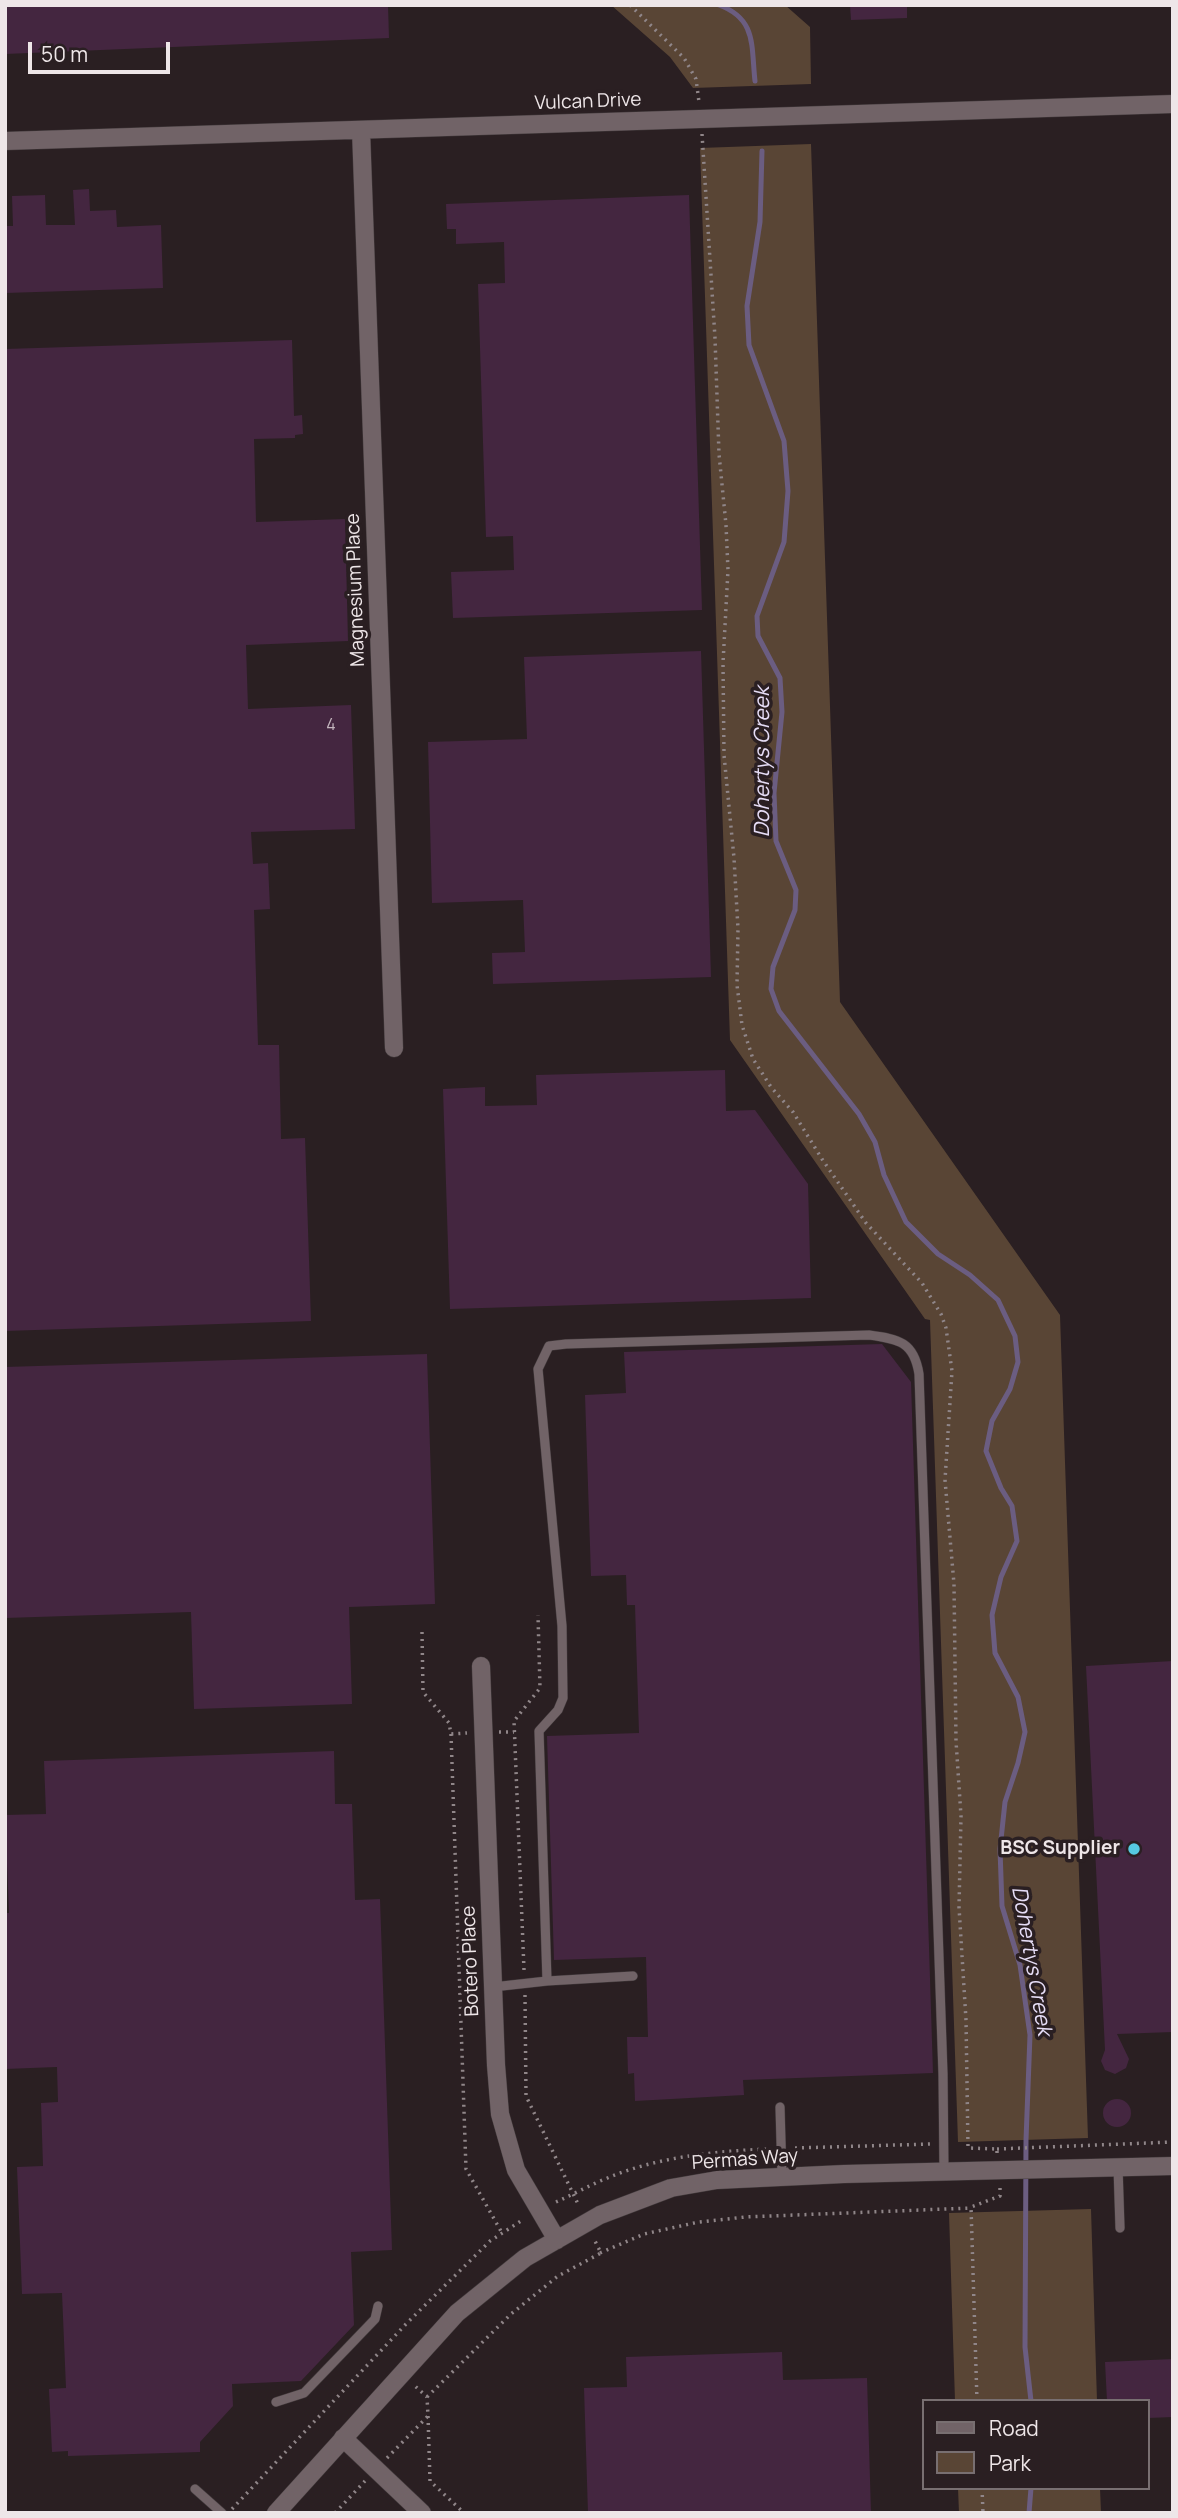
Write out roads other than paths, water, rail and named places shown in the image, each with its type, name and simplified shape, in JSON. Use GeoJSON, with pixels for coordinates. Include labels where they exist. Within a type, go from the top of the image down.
{"type":"FeatureCollection","features":[{"type":"Feature","properties":{"kind":"street","name":"Vulcan Drive"},"geometry":{"type":"LineString","coordinates":[[5,141],[1173,104]]}},
{"type":"Feature","properties":{"kind":"street","name":"Magnesium Place"},"geometry":{"type":"LineString","coordinates":[[361,130],[394,1048]]}},
{"type":"Feature","properties":{"kind":"street","name":"Botero Place"},"geometry":{"type":"LineString","coordinates":[[481,1666],[500,2113],[516,2170],[557,2240]]}},
{"type":"Feature","properties":{"kind":"street","name":"Permas Way"},"geometry":{"type":"LineString","coordinates":[[276,2513],[457,2313],[526,2258],[600,2215],[671,2188],[717,2180],[1173,2165]]}},
{"type":"Feature","properties":{"kind":"street"},"geometry":{"type":"LineString","coordinates":[[343,2438],[422,2513]]}},
{"type":"Feature","properties":{"kind":"lane"},"geometry":{"type":"LineString","coordinates":[[547,1981],[539,1731],[558,1710],[563,1698],[562,1626],[538,1369],[543,1356],[549,1346],[566,1344],[869,1335],[900,1342],[916,1357],[919,1374],[944,2172]]}},
{"type":"Feature","properties":{"kind":"lane"},"geometry":{"type":"LineString","coordinates":[[493,1987],[634,1976]]}},
{"type":"Feature","properties":{"kind":"lane"},"geometry":{"type":"LineString","coordinates":[[780,2107],[782,2177]]}},
{"type":"Feature","properties":{"kind":"lane"},"geometry":{"type":"LineString","coordinates":[[1118,2167],[1120,2228]]}},
{"type":"Feature","properties":{"kind":"lane"},"geometry":{"type":"LineString","coordinates":[[276,2402],[304,2393],[375,2319],[378,2306]]}},
{"type":"Feature","properties":{"kind":"lane"},"geometry":{"type":"LineString","coordinates":[[195,2489],[222,2513]]}},
{"type":"Feature","properties":{"kind":"waterway","name":"Dohertys Creek"},"geometry":{"type":"LineString","coordinates":[[719,5],[731,11],[746,26],[752,45],[755,81]]}},
{"type":"Feature","properties":{"kind":"waterway","name":"Dohertys Creek"},"geometry":{"type":"LineString","coordinates":[[762,151],[760,222],[747,306],[749,345],[784,441],[788,491],[784,542],[757,616],[758,636],[780,678],[782,712],[774,793],[776,841],[796,890],[795,910],[773,967],[771,989],[779,1011],[859,1114],[875,1142],[884,1175],[906,1222],[938,1254],[970,1275],[998,1300],[1015,1336],[1018,1362],[1010,1389],[992,1421],[986,1451],[1001,1488],[1012,1506],[1017,1541],[1001,1577],[992,1615],[995,1653],[1018,1697],[1025,1732],[1005,1802],[1000,1849],[1002,1906],[1020,1965],[1030,2035],[1026,2140],[1025,2347],[1031,2399]]}},
{"type":"Feature","properties":{"kind":"waterway","name":"Dohertys Creek"},"geometry":{"type":"LineString","coordinates":[[1029,2513],[1031,2490]]}},
{"type":"Feature","properties":{"kind":"place","name":"BSC Supplier"},"geometry":{"type":"Point","coordinates":[1134,1849]}}]}
